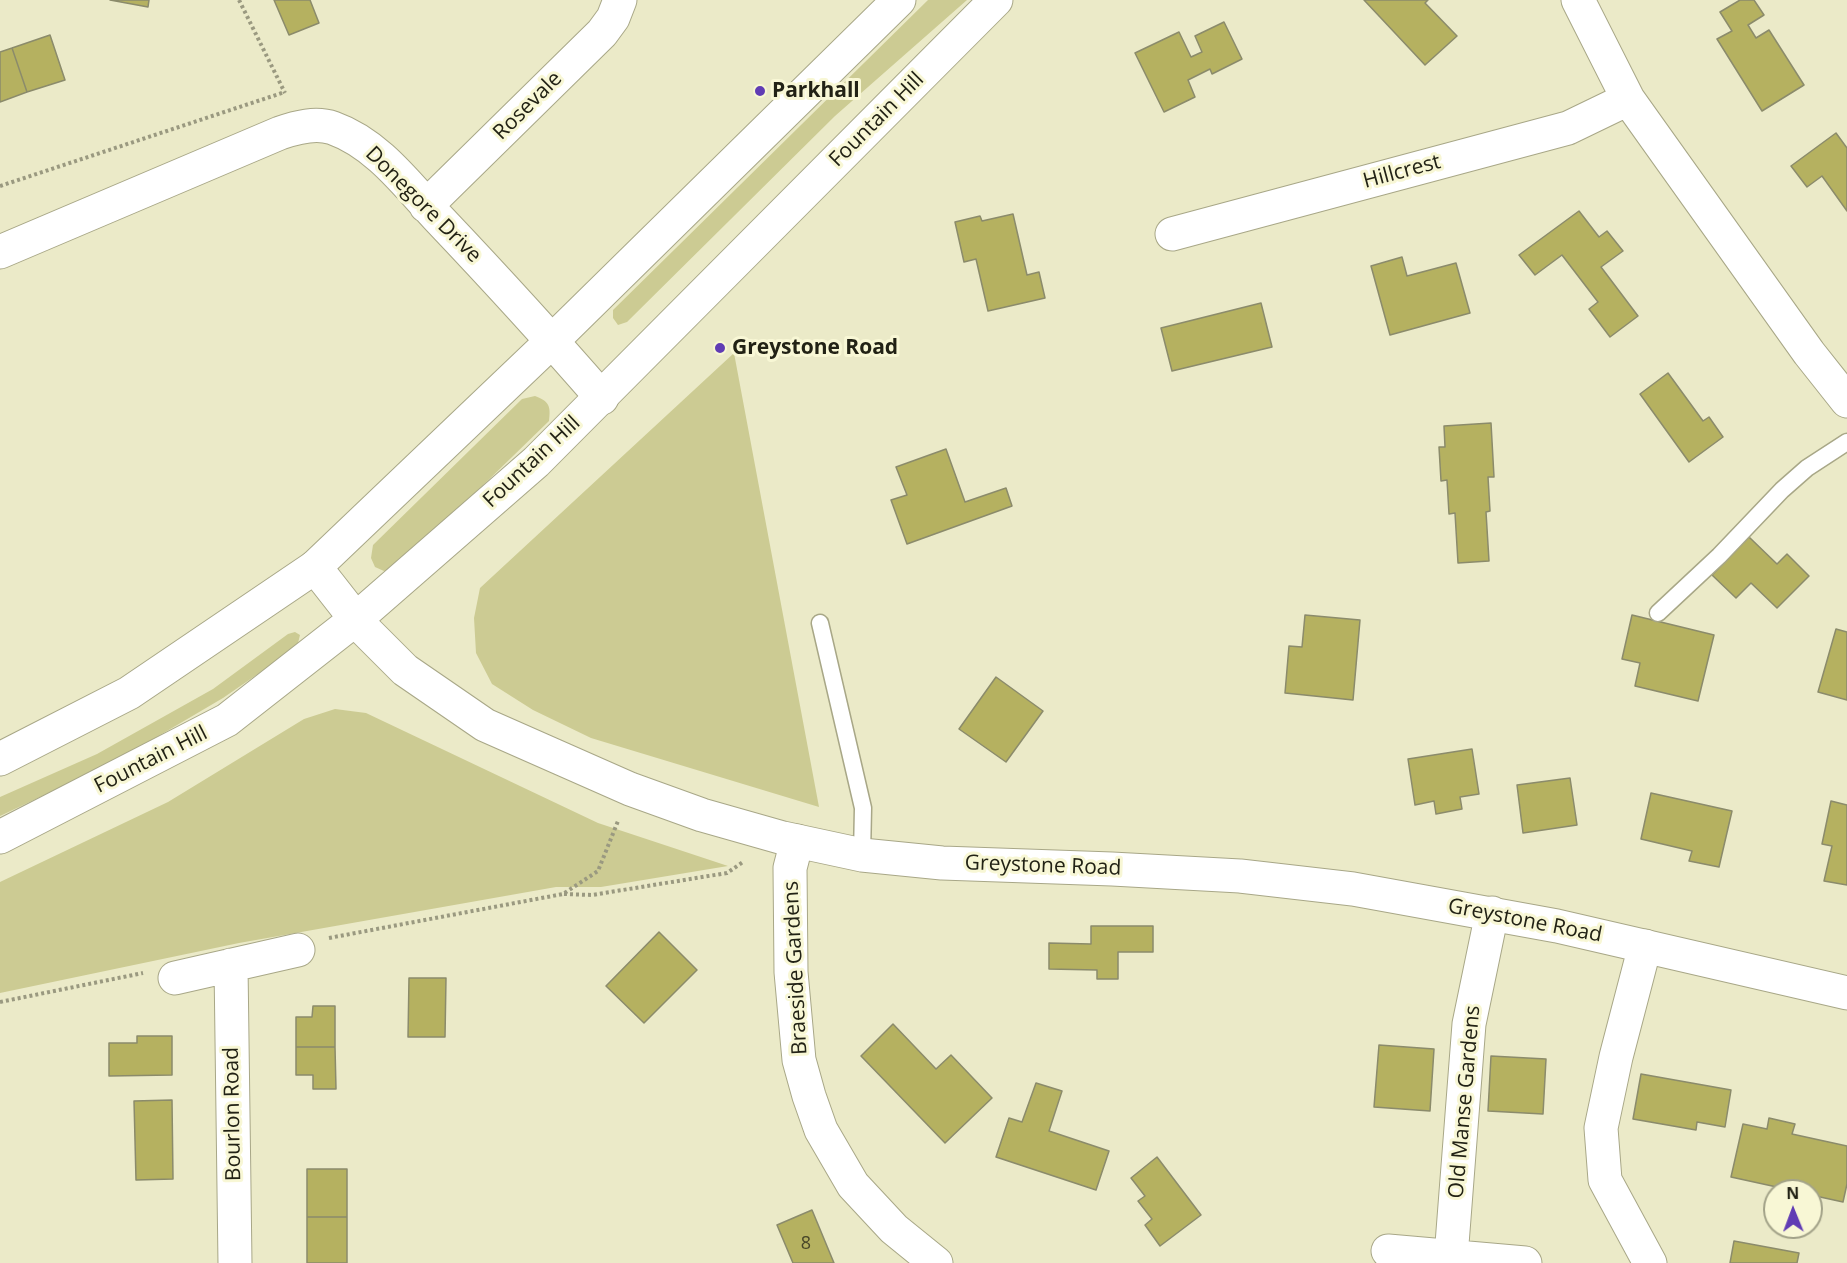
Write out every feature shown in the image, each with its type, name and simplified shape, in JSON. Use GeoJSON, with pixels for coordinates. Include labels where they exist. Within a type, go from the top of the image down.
{"type":"FeatureCollection","features":[{"type":"Feature","properties":{"kind":"street","name":"Rosevale"},"geometry":{"type":"LineString","coordinates":[[426,206],[602,33],[613,18],[620,0]]}},
{"type":"Feature","properties":{"kind":"street"},"geometry":{"type":"LineString","coordinates":[[0,759],[129,693],[315,567],[552,341],[899,0]]}},
{"type":"Feature","properties":{"kind":"street","name":"Fountain Hill"},"geometry":{"type":"LineString","coordinates":[[0,837],[227,720],[356,619],[536,462],[996,0]]}},
{"type":"Feature","properties":{"kind":"street"},"geometry":{"type":"LineString","coordinates":[[1578,0],[1628,99],[1809,353],[1847,401]]}},
{"type":"Feature","properties":{"kind":"street","name":"Hillcrest"},"geometry":{"type":"LineString","coordinates":[[1172,234],[1568,128],[1628,99]]}},
{"type":"Feature","properties":{"kind":"street","name":"Donegore Drive"},"geometry":{"type":"LineString","coordinates":[[0,252],[280,133],[301,126],[330,127],[358,141],[383,160],[552,341],[602,398]]}},
{"type":"Feature","properties":{"kind":"street","name":"Greystone Road"},"geometry":{"type":"LineString","coordinates":[[315,567],[356,619],[405,670],[485,725],[630,789],[702,815],[790,839],[862,855],[942,862],[1240,876],[1353,889],[1492,913],[1847,993]]}},
{"type":"Feature","properties":{"kind":"street","name":"Braeside Gardens"},"geometry":{"type":"LineString","coordinates":[[790,839],[791,972],[799,1059],[809,1096],[821,1130],[853,1185],[871,1207],[894,1229],[936,1263]]}},
{"type":"Feature","properties":{"kind":"street","name":"Old Manse Gardens"},"geometry":{"type":"LineString","coordinates":[[1451,1257],[1469,1024],[1492,913]]}},
{"type":"Feature","properties":{"kind":"street"},"geometry":{"type":"LineString","coordinates":[[1645,946],[1616,1058],[1601,1128],[1605,1180],[1650,1263]]}},
{"type":"Feature","properties":{"kind":"street"},"geometry":{"type":"LineString","coordinates":[[175,978],[298,950]]}},
{"type":"Feature","properties":{"kind":"street","name":"Bourlon Road"},"geometry":{"type":"LineString","coordinates":[[231,965],[235,1263]]}},
{"type":"Feature","properties":{"kind":"street"},"geometry":{"type":"LineString","coordinates":[[1388,1251],[1525,1263]]}},
{"type":"Feature","properties":{"kind":"lane"},"geometry":{"type":"LineString","coordinates":[[1658,613],[1719,556],[1787,484],[1847,442]]}},
{"type":"Feature","properties":{"kind":"lane"},"geometry":{"type":"LineString","coordinates":[[820,623],[863,808],[862,855]]}},
{"type":"Feature","properties":{"kind":"path"},"geometry":{"type":"LineString","coordinates":[[239,0],[301,126]]}},
{"type":"Feature","properties":{"kind":"path"},"geometry":{"type":"LineString","coordinates":[[0,186],[285,92]]}},
{"type":"Feature","properties":{"kind":"path"},"geometry":{"type":"LineString","coordinates":[[563,894],[598,872],[630,789]]}},
{"type":"Feature","properties":{"kind":"path"},"geometry":{"type":"LineString","coordinates":[[298,950],[315,941],[563,894],[592,895],[727,873],[790,839]]}},
{"type":"Feature","properties":{"kind":"path"},"geometry":{"type":"LineString","coordinates":[[0,1002],[143,973],[175,978]]}},
{"type":"Feature","properties":{"kind":"shaded area"},"geometry":{"type":"Polygon","coordinates":[[[928,0],[967,0],[835,116],[627,322],[618,325],[613,318],[613,310],[928,0]]]}},
{"type":"Feature","properties":{"kind":"shaded area"},"geometry":{"type":"Polygon","coordinates":[[[734,353],[819,807],[591,738],[533,710],[492,684],[476,653],[474,618],[480,588],[734,353]]]}},
{"type":"Feature","properties":{"kind":"shaded area"},"geometry":{"type":"Polygon","coordinates":[[[535,396],[548,405],[549,421],[398,568],[384,571],[375,567],[371,558],[373,545],[522,399],[535,396]]]}},
{"type":"Feature","properties":{"kind":"shaded area"},"geometry":{"type":"Polygon","coordinates":[[[295,632],[300,635],[297,647],[223,698],[116,761],[0,816],[0,797],[97,754],[213,689],[288,634],[295,632]]]}},
{"type":"Feature","properties":{"kind":"shaded area"},"geometry":{"type":"Polygon","coordinates":[[[335,709],[366,713],[598,823],[728,866],[601,887],[556,887],[239,943],[0,993],[0,882],[168,802],[304,719],[335,709]]]}},
{"type":"Feature","properties":{"kind":"building"},"geometry":{"type":"Polygon","coordinates":[[[110,0],[149,0],[148,7],[110,0]]]}},
{"type":"Feature","properties":{"kind":"building"},"geometry":{"type":"Polygon","coordinates":[[[274,0],[310,0],[319,23],[289,35],[274,0]]]}},
{"type":"Feature","properties":{"kind":"building"},"geometry":{"type":"Polygon","coordinates":[[[1364,0],[1428,0],[1425,3],[1457,36],[1425,65],[1364,0]]]}},
{"type":"Feature","properties":{"kind":"building"},"geometry":{"type":"Polygon","coordinates":[[[1740,0],[1754,0],[1764,15],[1748,25],[1756,38],[1769,30],[1804,85],[1762,111],[1717,39],[1732,31],[1720,12],[1740,0]]]}},
{"type":"Feature","properties":{"kind":"building"},"geometry":{"type":"Polygon","coordinates":[[[1224,22],[1242,59],[1212,74],[1210,69],[1188,80],[1195,97],[1164,112],[1135,53],[1179,32],[1191,57],[1202,52],[1195,36],[1224,22]]]}},
{"type":"Feature","properties":{"kind":"building"},"geometry":{"type":"Polygon","coordinates":[[[50,35],[65,80],[27,92],[12,48],[50,35]]]}},
{"type":"Feature","properties":{"kind":"building"},"geometry":{"type":"Polygon","coordinates":[[[12,48],[27,92],[0,102],[0,52],[12,48]]]}},
{"type":"Feature","properties":{"kind":"building"},"geometry":{"type":"Polygon","coordinates":[[[1836,133],[1847,148],[1847,211],[1822,176],[1807,187],[1791,166],[1836,133]]]}},
{"type":"Feature","properties":{"kind":"building"},"geometry":{"type":"Polygon","coordinates":[[[1579,211],[1599,237],[1607,231],[1623,251],[1601,267],[1638,316],[1610,337],[1589,309],[1598,302],[1562,255],[1535,275],[1519,255],[1579,211]]]}},
{"type":"Feature","properties":{"kind":"building"},"geometry":{"type":"Polygon","coordinates":[[[1013,214],[1027,275],[1039,272],[1045,298],[988,311],[976,259],[964,262],[955,222],[980,216],[982,221],[1013,214]]]}},
{"type":"Feature","properties":{"kind":"building"},"geometry":{"type":"Polygon","coordinates":[[[1402,257],[1407,276],[1456,263],[1470,313],[1390,335],[1371,266],[1402,257]]]}},
{"type":"Feature","properties":{"kind":"building"},"geometry":{"type":"Polygon","coordinates":[[[1261,303],[1272,347],[1172,371],[1161,328],[1261,303]]]}},
{"type":"Feature","properties":{"kind":"building"},"geometry":{"type":"Polygon","coordinates":[[[1668,373],[1703,421],[1709,417],[1723,437],[1689,462],[1640,394],[1668,373]]]}},
{"type":"Feature","properties":{"kind":"building"},"geometry":{"type":"Polygon","coordinates":[[[1491,423],[1494,477],[1488,477],[1490,511],[1486,512],[1489,561],[1458,563],[1455,513],[1449,514],[1447,480],[1441,481],[1439,447],[1445,447],[1444,426],[1491,423]]]}},
{"type":"Feature","properties":{"kind":"building"},"geometry":{"type":"Polygon","coordinates":[[[946,449],[965,502],[1006,488],[1012,506],[907,544],[891,500],[907,495],[896,467],[946,449]]]}},
{"type":"Feature","properties":{"kind":"building"},"geometry":{"type":"Polygon","coordinates":[[[1749,537],[1777,564],[1787,554],[1809,576],[1777,608],[1751,583],[1736,598],[1712,575],[1749,537]]]}},
{"type":"Feature","properties":{"kind":"building"},"geometry":{"type":"Polygon","coordinates":[[[1305,615],[1360,620],[1353,700],[1285,693],[1289,646],[1302,647],[1305,615]]]}},
{"type":"Feature","properties":{"kind":"building"},"geometry":{"type":"Polygon","coordinates":[[[1632,615],[1714,635],[1698,701],[1635,686],[1640,663],[1622,659],[1632,615]]]}},
{"type":"Feature","properties":{"kind":"building"},"geometry":{"type":"Polygon","coordinates":[[[1836,629],[1847,632],[1847,700],[1818,692],[1836,629]]]}},
{"type":"Feature","properties":{"kind":"building"},"geometry":{"type":"Polygon","coordinates":[[[996,677],[1043,711],[1006,762],[959,729],[996,677]]]}},
{"type":"Feature","properties":{"kind":"building"},"geometry":{"type":"Polygon","coordinates":[[[1472,749],[1479,794],[1460,797],[1462,809],[1436,814],[1434,801],[1415,805],[1408,759],[1472,749]]]}},
{"type":"Feature","properties":{"kind":"building"},"geometry":{"type":"Polygon","coordinates":[[[1570,778],[1577,825],[1523,833],[1517,785],[1570,778]]]}},
{"type":"Feature","properties":{"kind":"building"},"geometry":{"type":"Polygon","coordinates":[[[1651,793],[1732,811],[1719,867],[1689,861],[1692,851],[1641,839],[1651,793]]]}},
{"type":"Feature","properties":{"kind":"building"},"geometry":{"type":"Polygon","coordinates":[[[1831,801],[1847,805],[1847,885],[1824,881],[1832,846],[1822,844],[1831,801]]]}},
{"type":"Feature","properties":{"kind":"building"},"geometry":{"type":"Polygon","coordinates":[[[1091,926],[1153,926],[1153,952],[1118,952],[1118,979],[1097,979],[1097,970],[1049,969],[1049,943],[1091,944],[1091,926]]]}},
{"type":"Feature","properties":{"kind":"building"},"geometry":{"type":"Polygon","coordinates":[[[659,932],[697,970],[644,1023],[606,986],[659,932]]]}},
{"type":"Feature","properties":{"kind":"building"},"geometry":{"type":"Polygon","coordinates":[[[409,978],[446,978],[445,1037],[408,1037],[409,978]]]}},
{"type":"Feature","properties":{"kind":"building"},"geometry":{"type":"Polygon","coordinates":[[[313,1006],[335,1006],[335,1047],[296,1047],[296,1017],[312,1017],[313,1006]]]}},
{"type":"Feature","properties":{"kind":"building"},"geometry":{"type":"Polygon","coordinates":[[[893,1024],[936,1069],[951,1055],[992,1098],[945,1143],[861,1056],[893,1024]]]}},
{"type":"Feature","properties":{"kind":"building"},"geometry":{"type":"Polygon","coordinates":[[[137,1036],[172,1036],[172,1075],[109,1076],[109,1043],[137,1043],[137,1036]]]}},
{"type":"Feature","properties":{"kind":"building"},"geometry":{"type":"Polygon","coordinates":[[[1379,1045],[1434,1049],[1430,1111],[1374,1107],[1379,1045]]]}},
{"type":"Feature","properties":{"kind":"building"},"geometry":{"type":"Polygon","coordinates":[[[296,1047],[335,1047],[336,1089],[313,1089],[313,1075],[296,1075],[296,1047]]]}},
{"type":"Feature","properties":{"kind":"building"},"geometry":{"type":"Polygon","coordinates":[[[1491,1056],[1546,1059],[1543,1114],[1488,1111],[1491,1056]]]}},
{"type":"Feature","properties":{"kind":"building"},"geometry":{"type":"Polygon","coordinates":[[[1641,1074],[1731,1090],[1725,1127],[1697,1122],[1696,1130],[1633,1119],[1641,1074]]]}},
{"type":"Feature","properties":{"kind":"building"},"geometry":{"type":"Polygon","coordinates":[[[1036,1083],[1062,1091],[1049,1131],[1109,1151],[1096,1190],[996,1157],[1009,1118],[1022,1122],[1036,1083]]]}},
{"type":"Feature","properties":{"kind":"building"},"geometry":{"type":"Polygon","coordinates":[[[172,1100],[173,1179],[136,1180],[134,1101],[172,1100]]]}},
{"type":"Feature","properties":{"kind":"building"},"geometry":{"type":"Polygon","coordinates":[[[1769,1118],[1795,1124],[1792,1134],[1847,1146],[1847,1184],[1843,1202],[1823,1198],[1823,1179],[1763,1179],[1763,1184],[1731,1177],[1743,1124],[1767,1129],[1769,1118]]]}},
{"type":"Feature","properties":{"kind":"building"},"geometry":{"type":"Polygon","coordinates":[[[1157,1157],[1201,1215],[1160,1246],[1145,1225],[1152,1219],[1138,1201],[1145,1196],[1131,1178],[1157,1157]]]}},
{"type":"Feature","properties":{"kind":"building"},"geometry":{"type":"Polygon","coordinates":[[[307,1169],[347,1169],[347,1217],[307,1217],[307,1169]]]}},
{"type":"Feature","properties":{"kind":"building"},"geometry":{"type":"Polygon","coordinates":[[[812,1210],[834,1263],[793,1263],[777,1225],[812,1210]]]}},
{"type":"Feature","properties":{"kind":"building"},"geometry":{"type":"Polygon","coordinates":[[[307,1217],[347,1217],[347,1263],[307,1263],[307,1217]]]}},
{"type":"Feature","properties":{"kind":"building"},"geometry":{"type":"Polygon","coordinates":[[[1734,1241],[1799,1253],[1797,1263],[1730,1263],[1734,1241]]]}},
{"type":"Feature","properties":{"kind":"place","name":"Parkhall"},"geometry":{"type":"Point","coordinates":[760,91]}},
{"type":"Feature","properties":{"kind":"place","name":"Greystone Road"},"geometry":{"type":"Point","coordinates":[720,348]}}]}
